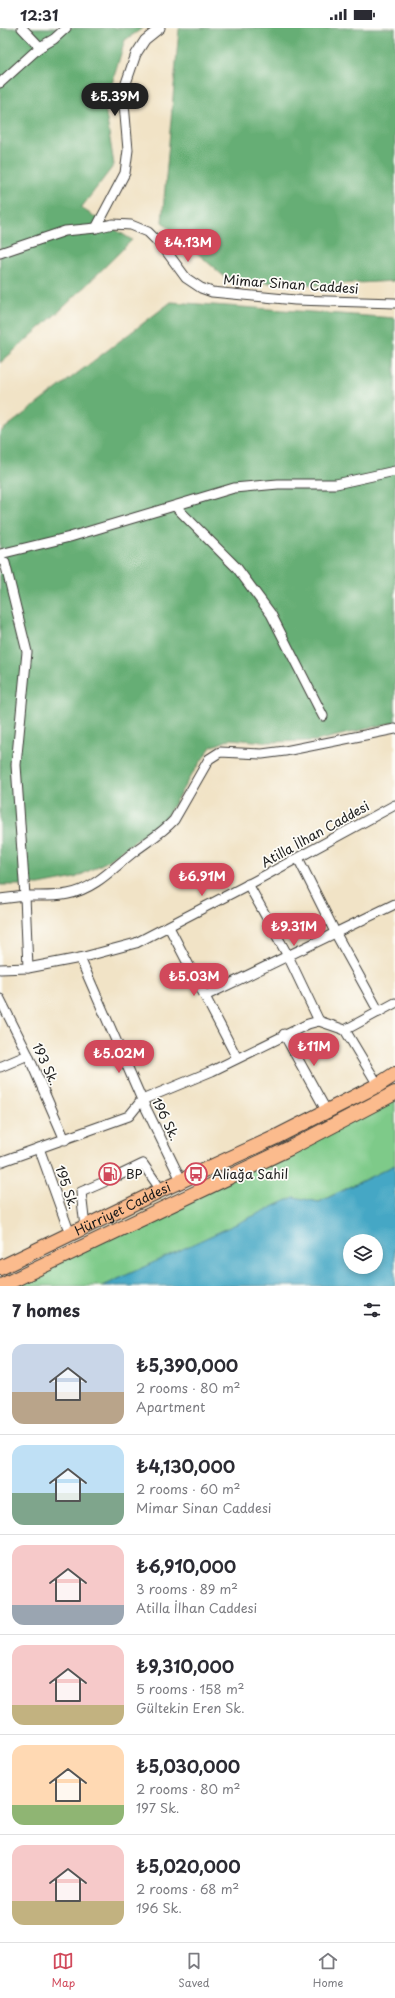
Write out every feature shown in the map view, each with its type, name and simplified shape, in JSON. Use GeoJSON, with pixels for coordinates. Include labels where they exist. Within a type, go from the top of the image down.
{"type":"FeatureCollection","features":[{"type":"Feature","properties":{"kind":"highway","name":"Hürriyet Caddesi"},"geometry":{"type":"LineString","coordinates":[[0,1268],[181,1180],[274,1138],[326,1110],[378,1085],[395,1074]]}},
{"type":"Feature","properties":{"kind":"highway","name":"Hürriyet Caddesi"},"geometry":{"type":"LineString","coordinates":[[1,1286],[290,1148],[395,1094]]}},
{"type":"Feature","properties":{"kind":"street"},"geometry":{"type":"LineString","coordinates":[[22,28],[40,47]]}},
{"type":"Feature","properties":{"kind":"street"},"geometry":{"type":"LineString","coordinates":[[0,83],[40,47],[54,39],[66,28]]}},
{"type":"Feature","properties":{"kind":"street"},"geometry":{"type":"LineString","coordinates":[[96,228],[124,173],[128,150],[123,92],[136,54],[145,40],[160,28]]}},
{"type":"Feature","properties":{"kind":"street","name":"Mimar Sinan Caddesi"},"geometry":{"type":"LineString","coordinates":[[0,252],[65,231],[96,228],[113,224],[131,225],[148,232],[164,248],[186,278],[201,288],[212,292],[295,300],[395,303]]}},
{"type":"Feature","properties":{"kind":"street"},"geometry":{"type":"LineString","coordinates":[[0,554],[175,506],[234,488],[278,484],[336,484],[395,471]]}},
{"type":"Feature","properties":{"kind":"street"},"geometry":{"type":"LineString","coordinates":[[175,506],[237,568],[271,614],[323,716]]}},
{"type":"Feature","properties":{"kind":"street"},"geometry":{"type":"LineString","coordinates":[[0,559],[5,563],[27,652],[16,765],[25,896],[28,968]]}},
{"type":"Feature","properties":{"kind":"street"},"geometry":{"type":"LineString","coordinates":[[0,899],[25,896],[70,894],[87,887],[110,872],[174,820],[209,759],[220,752],[270,753],[326,744],[395,729]]}},
{"type":"Feature","properties":{"kind":"street","name":"Atilla İlhan Caddesi"},"geometry":{"type":"LineString","coordinates":[[0,969],[28,968],[80,958],[136,943],[169,927],[395,805]]}},
{"type":"Feature","properties":{"kind":"street"},"geometry":{"type":"LineString","coordinates":[[298,858],[336,934],[379,1012]]}},
{"type":"Feature","properties":{"kind":"street"},"geometry":{"type":"LineString","coordinates":[[248,884],[288,956],[319,1021]]}},
{"type":"Feature","properties":{"kind":"street"},"geometry":{"type":"LineString","coordinates":[[205,996],[336,934],[395,904]]}},
{"type":"Feature","properties":{"kind":"street"},"geometry":{"type":"LineString","coordinates":[[169,927],[237,1058]]}},
{"type":"Feature","properties":{"kind":"street","name":"196 Sk."},"geometry":{"type":"LineString","coordinates":[[80,958],[142,1100],[181,1180]]}},
{"type":"Feature","properties":{"kind":"street","name":"193 Sk."},"geometry":{"type":"LineString","coordinates":[[0,999],[3,1014],[28,1055],[65,1140]]}},
{"type":"Feature","properties":{"kind":"street"},"geometry":{"type":"LineString","coordinates":[[345,1030],[395,1003]]}},
{"type":"Feature","properties":{"kind":"street"},"geometry":{"type":"LineString","coordinates":[[0,1162],[129,1116],[142,1100],[212,1071],[284,1034],[319,1021],[345,1030],[378,1085]]}},
{"type":"Feature","properties":{"kind":"street"},"geometry":{"type":"LineString","coordinates":[[284,1034],[326,1110]]}},
{"type":"Feature","properties":{"kind":"street"},"geometry":{"type":"LineString","coordinates":[[0,1067],[28,1055]]}},
{"type":"Feature","properties":{"kind":"street","name":"195 Sk."},"geometry":{"type":"LineString","coordinates":[[39,1148],[70,1234]]}},
{"type":"Feature","properties":{"kind":"street"},"geometry":{"type":"LineString","coordinates":[[120,1174],[143,1164],[161,1190]]}},
{"type":"Feature","properties":{"kind":"street"},"geometry":{"type":"LineString","coordinates":[[85,1227],[82,1192],[104,1182]]}},
{"type":"Feature","properties":{"kind":"green space"},"geometry":{"type":"Polygon","coordinates":[[[0,28],[143,28],[125,40],[105,107],[114,165],[81,208],[132,240],[65,306],[0,363],[0,28]]]}},
{"type":"Feature","properties":{"kind":"green space"},"geometry":{"type":"Polygon","coordinates":[[[395,28],[395,281],[320,285],[229,281],[162,222],[179,29],[395,28]]]}},
{"type":"Feature","properties":{"kind":"green space"},"geometry":{"type":"Polygon","coordinates":[[[171,302],[395,318],[395,722],[316,741],[266,742],[231,739],[211,747],[190,777],[165,819],[108,861],[75,878],[39,885],[0,885],[0,432],[171,302]]]}},
{"type":"Feature","properties":{"kind":"green space"},"geometry":{"type":"Polygon","coordinates":[[[395,1094],[395,1165],[319,1202],[294,1198],[103,1286],[1,1286],[395,1094]]]}},
{"type":"Feature","properties":{"kind":"water"},"geometry":{"type":"Polygon","coordinates":[[[395,1165],[395,1286],[103,1286],[294,1197],[319,1202],[395,1165]]]}},
{"type":"Feature","properties":{"kind":"tunnel"},"geometry":{"type":"LineString","coordinates":[[104,1182],[120,1175]]}},
{"type":"Feature","properties":{"kind":"place","name":"BP"},"geometry":{"type":"Point","coordinates":[110,1174]}},
{"type":"Feature","properties":{"kind":"place","name":"Aliağa Sahil"},"geometry":{"type":"Point","coordinates":[196,1174]}}]}
